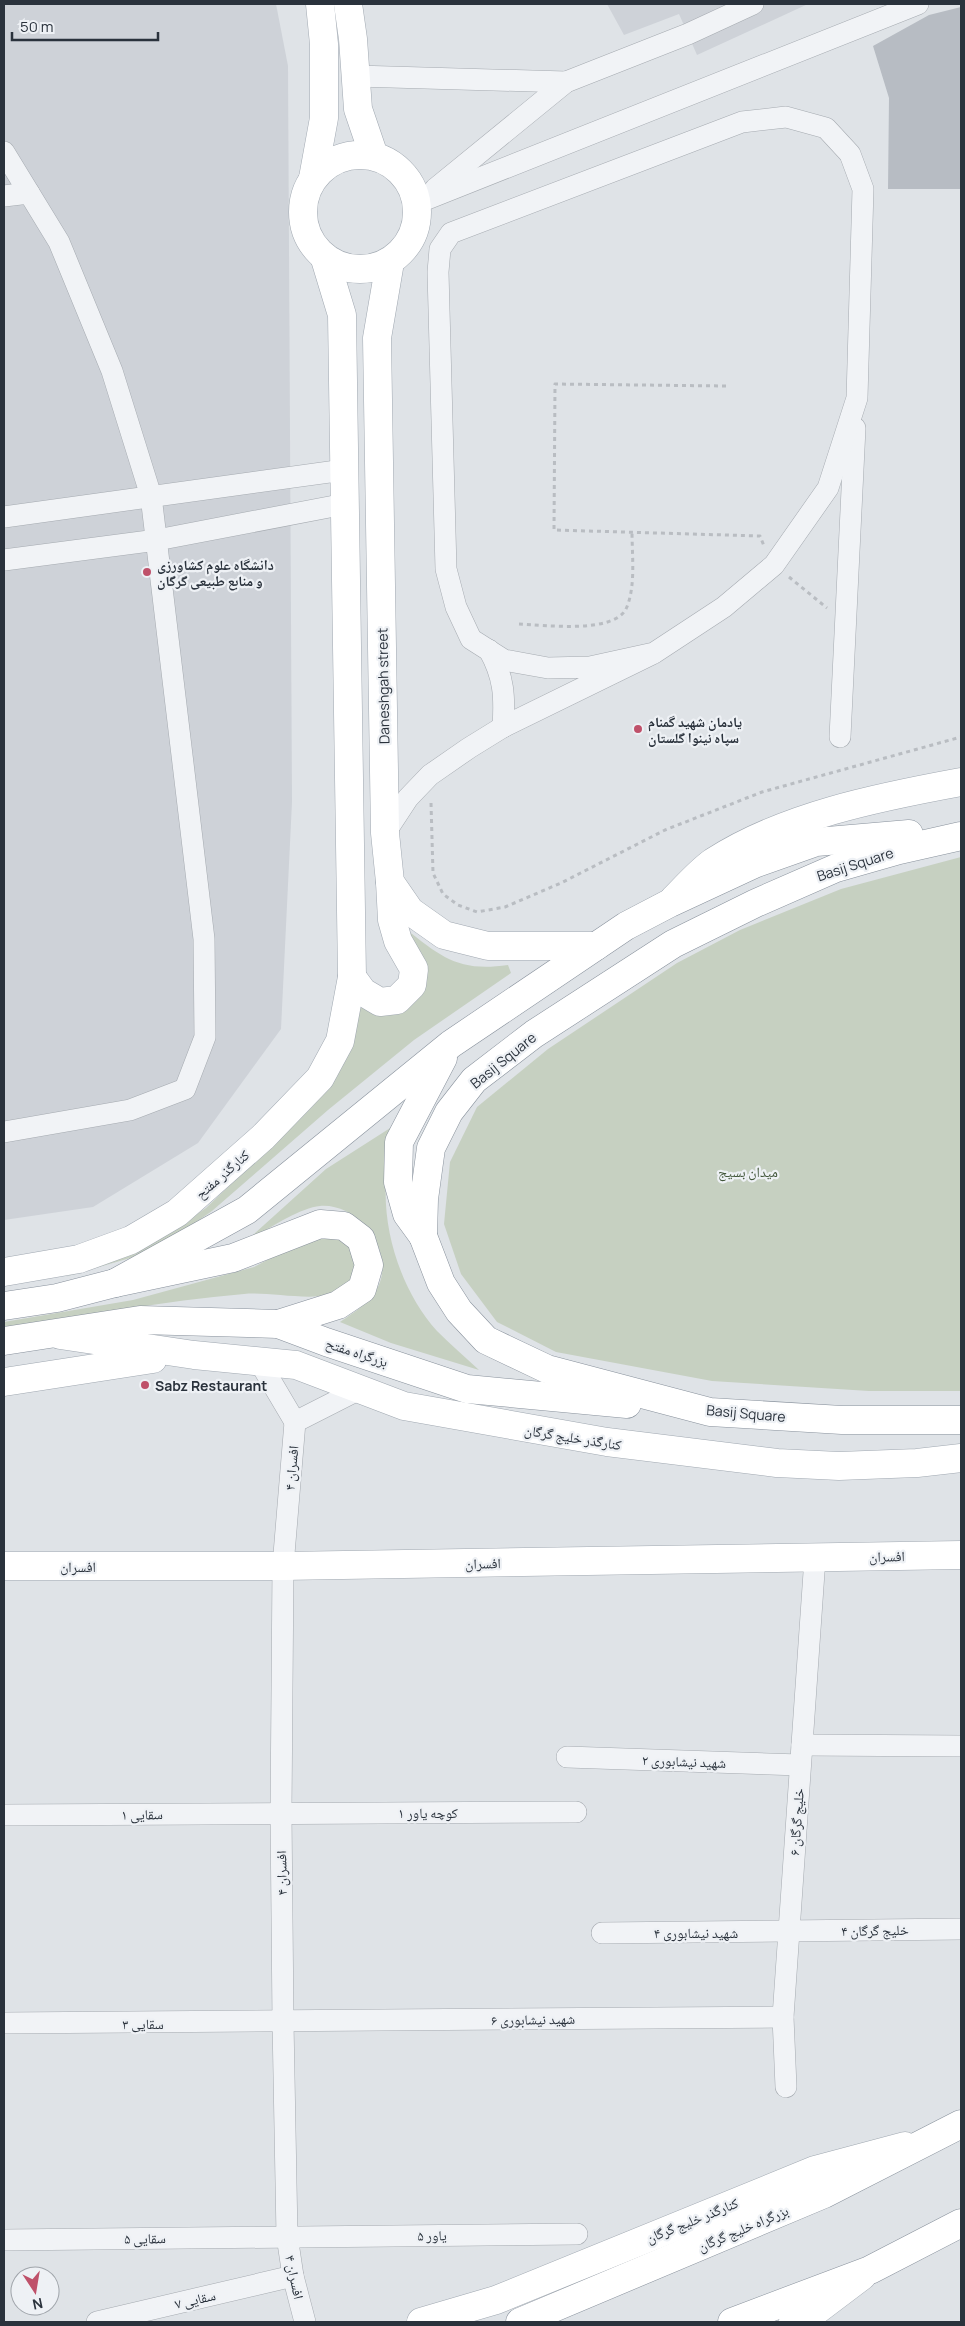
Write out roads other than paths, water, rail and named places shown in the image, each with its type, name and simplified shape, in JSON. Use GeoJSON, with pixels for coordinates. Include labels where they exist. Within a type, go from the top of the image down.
{"type":"FeatureCollection","features":[{"type":"Feature","properties":{"kind":"main road"},"geometry":{"type":"LineString","coordinates":[[320,4],[324,44],[324,118],[313,178],[304,198],[302,221],[310,242],[325,259],[342,315],[352,977],[363,992],[380,1002],[397,1000],[412,985],[414,968],[398,941],[392,920],[390,882]]}},
{"type":"Feature","properties":{"kind":"main road"},"geometry":{"type":"LineString","coordinates":[[348,4],[358,110],[374,156]]}},
{"type":"Feature","properties":{"kind":"main road"},"geometry":{"type":"LineString","coordinates":[[313,178],[330,162],[351,155],[374,156],[400,171],[410,182],[417,203],[416,226],[406,246],[390,262],[368,269],[346,268],[325,259]]}},
{"type":"Feature","properties":{"kind":"main road","name":"Daneshgah street"},"geometry":{"type":"LineString","coordinates":[[390,262],[377,338],[385,833],[390,882],[410,911],[444,935],[488,946],[596,946]]}},
{"type":"Feature","properties":{"kind":"main road"},"geometry":{"type":"LineString","coordinates":[[932,787],[961,768]]}},
{"type":"Feature","properties":{"kind":"main road"},"geometry":{"type":"LineString","coordinates":[[670,903],[712,863],[768,833],[826,812],[961,782]]}},
{"type":"Feature","properties":{"kind":"main road"},"geometry":{"type":"LineString","coordinates":[[349,790],[385,790]]}},
{"type":"Feature","properties":{"kind":"main road"},"geometry":{"type":"LineString","coordinates":[[115,1282],[247,1210],[451,1044],[626,926],[670,903],[754,864],[816,842],[961,830]]}},
{"type":"Feature","properties":{"kind":"main road","name":"Basij Square"},"geometry":{"type":"LineString","coordinates":[[961,836],[899,850],[836,868],[756,903],[673,944],[534,1034],[474,1080],[449,1112],[431,1148],[424,1199],[423,1236],[441,1283],[460,1311],[486,1340],[546,1369],[710,1412],[842,1420],[961,1420]]}},
{"type":"Feature","properties":{"kind":"main road","name":"کنارگذر مفتح"},"geometry":{"type":"LineString","coordinates":[[4,1272],[79,1259],[131,1240],[177,1213],[263,1137],[320,1078],[340,1041],[352,977]]}},
{"type":"Feature","properties":{"kind":"main road"},"geometry":{"type":"LineString","coordinates":[[423,1236],[407,1214],[398,1182],[399,1142],[427,1085],[451,1044]]}},
{"type":"Feature","properties":{"kind":"main road"},"geometry":{"type":"LineString","coordinates":[[4,1306],[57,1298],[115,1282],[233,1258],[320,1224],[344,1226],[361,1240],[369,1265],[362,1289],[338,1305],[278,1324]]}},
{"type":"Feature","properties":{"kind":"main road","name":"بزرگراه مفتح"},"geometry":{"type":"LineString","coordinates":[[4,1341],[140,1320],[278,1324],[326,1342],[467,1388],[710,1412]]}},
{"type":"Feature","properties":{"kind":"main road"},"geometry":{"type":"LineString","coordinates":[[47,1334],[194,1355]]}},
{"type":"Feature","properties":{"kind":"main road"},"geometry":{"type":"LineString","coordinates":[[4,1382],[126,1361],[194,1355]]}},
{"type":"Feature","properties":{"kind":"main road","name":"کنارگذر خلیج گرگان"},"geometry":{"type":"LineString","coordinates":[[194,1355],[296,1365],[404,1406],[523,1429],[607,1442],[777,1463],[838,1466],[916,1463],[961,1458]]}},
{"type":"Feature","properties":{"kind":"main road"},"geometry":{"type":"LineString","coordinates":[[933,1556],[961,1544]]}},
{"type":"Feature","properties":{"kind":"main road","name":"افسران"},"geometry":{"type":"LineString","coordinates":[[4,1566],[283,1566],[961,1555]]}},
{"type":"Feature","properties":{"kind":"main road"},"geometry":{"type":"LineString","coordinates":[[933,1556],[961,1565]]}},
{"type":"Feature","properties":{"kind":"main road","name":"کنارگذر خلیج گرگان"},"geometry":{"type":"LineString","coordinates":[[421,2322],[496,2300],[815,2170],[956,2126]]}},
{"type":"Feature","properties":{"kind":"main road","name":"بزرگراه خلیج گرگان"},"geometry":{"type":"LineString","coordinates":[[520,2322],[824,2194],[956,2126]]}},
{"type":"Feature","properties":{"kind":"main road"},"geometry":{"type":"LineString","coordinates":[[732,2322],[870,2270],[961,2222]]}},
{"type":"Feature","properties":{"kind":"main road"},"geometry":{"type":"LineString","coordinates":[[792,2322],[813,2313],[870,2270]]}},
{"type":"Feature","properties":{"kind":"street"},"geometry":{"type":"LineString","coordinates":[[417,203],[566,82],[688,34],[726,9],[753,4]]}},
{"type":"Feature","properties":{"kind":"street"},"geometry":{"type":"LineString","coordinates":[[417,203],[918,4]]}},
{"type":"Feature","properties":{"kind":"street"},"geometry":{"type":"LineString","coordinates":[[356,76],[566,82]]}},
{"type":"Feature","properties":{"kind":"street"},"geometry":{"type":"LineString","coordinates":[[654,653],[590,667],[548,668],[504,660],[471,639],[456,607],[446,569],[438,272],[440,249],[451,233],[742,122],[786,117],[826,128],[850,154],[863,189],[857,398],[840,737]]}},
{"type":"Feature","properties":{"kind":"street"},"geometry":{"type":"LineString","coordinates":[[4,152],[60,242],[112,371],[151,496],[204,939],[205,1037],[185,1090],[130,1110],[4,1132]]}},
{"type":"Feature","properties":{"kind":"street"},"geometry":{"type":"LineString","coordinates":[[4,196],[29,193]]}},
{"type":"Feature","properties":{"kind":"street"},"geometry":{"type":"LineString","coordinates":[[385,833],[408,798],[430,775],[503,727],[654,653],[724,607],[774,565],[828,488],[857,398]]}},
{"type":"Feature","properties":{"kind":"street"},"geometry":{"type":"LineString","coordinates":[[4,517],[344,470]]}},
{"type":"Feature","properties":{"kind":"street"},"geometry":{"type":"LineString","coordinates":[[4,560],[157,540],[345,504]]}},
{"type":"Feature","properties":{"kind":"street"},"geometry":{"type":"LineString","coordinates":[[489,650],[499,668],[505,697],[503,727]]}},
{"type":"Feature","properties":{"kind":"street"},"geometry":{"type":"LineString","coordinates":[[260,1361],[295,1422],[360,1389]]}},
{"type":"Feature","properties":{"kind":"street","name":"افسران ۴"},"geometry":{"type":"LineString","coordinates":[[295,1422],[283,1566],[280,1813],[287,2236],[293,2276],[305,2322]]}},
{"type":"Feature","properties":{"kind":"street","name":"خلیج گرگان ۶"},"geometry":{"type":"LineString","coordinates":[[786,2086],[783,2017],[814,1558]]}},
{"type":"Feature","properties":{"kind":"street","name":"شهید نیشابوری ۲"},"geometry":{"type":"LineString","coordinates":[[567,1757],[801,1755],[961,1746]]}},
{"type":"Feature","properties":{"kind":"street","name":"کوچه یاور ۱"},"geometry":{"type":"LineString","coordinates":[[280,1813],[576,1812]]}},
{"type":"Feature","properties":{"kind":"street","name":"سقایی ۱"},"geometry":{"type":"LineString","coordinates":[[4,1815],[280,1813]]}},
{"type":"Feature","properties":{"kind":"street","name":"خلیج گرگان ۴"},"geometry":{"type":"LineString","coordinates":[[789,1932],[961,1928]]}},
{"type":"Feature","properties":{"kind":"street","name":"شهید نیشابوری ۴"},"geometry":{"type":"LineString","coordinates":[[602,1933],[789,1932]]}},
{"type":"Feature","properties":{"kind":"street","name":"شهید نیشابوری ۶"},"geometry":{"type":"LineString","coordinates":[[283,2022],[783,2017]]}},
{"type":"Feature","properties":{"kind":"street","name":"سقایی ۳"},"geometry":{"type":"LineString","coordinates":[[4,2023],[283,2022]]}},
{"type":"Feature","properties":{"kind":"street","name":"یاور ۵"},"geometry":{"type":"LineString","coordinates":[[287,2236],[577,2234]]}},
{"type":"Feature","properties":{"kind":"street","name":"سقایی ۵"},"geometry":{"type":"LineString","coordinates":[[4,2240],[287,2236]]}},
{"type":"Feature","properties":{"kind":"street","name":"سقایی ۷"},"geometry":{"type":"LineString","coordinates":[[97,2322],[293,2276]]}},
{"type":"Feature","properties":{"kind":"place","name":"دانشگاه علوم کشاورزی و منابع طبیعی گرگان"},"geometry":{"type":"Point","coordinates":[147,572]}},
{"type":"Feature","properties":{"kind":"place","name":"یادمان شهید گمنام سپاه نینوا گلستان"},"geometry":{"type":"Point","coordinates":[638,729]}},
{"type":"Feature","properties":{"kind":"place","name":"Sabz Restaurant"},"geometry":{"type":"Point","coordinates":[145,1385]}},
{"type":"Feature","properties":{"kind":"park label","name":"میدان بسیج"},"geometry":{"type":"Point","coordinates":[748,1171]}}]}
